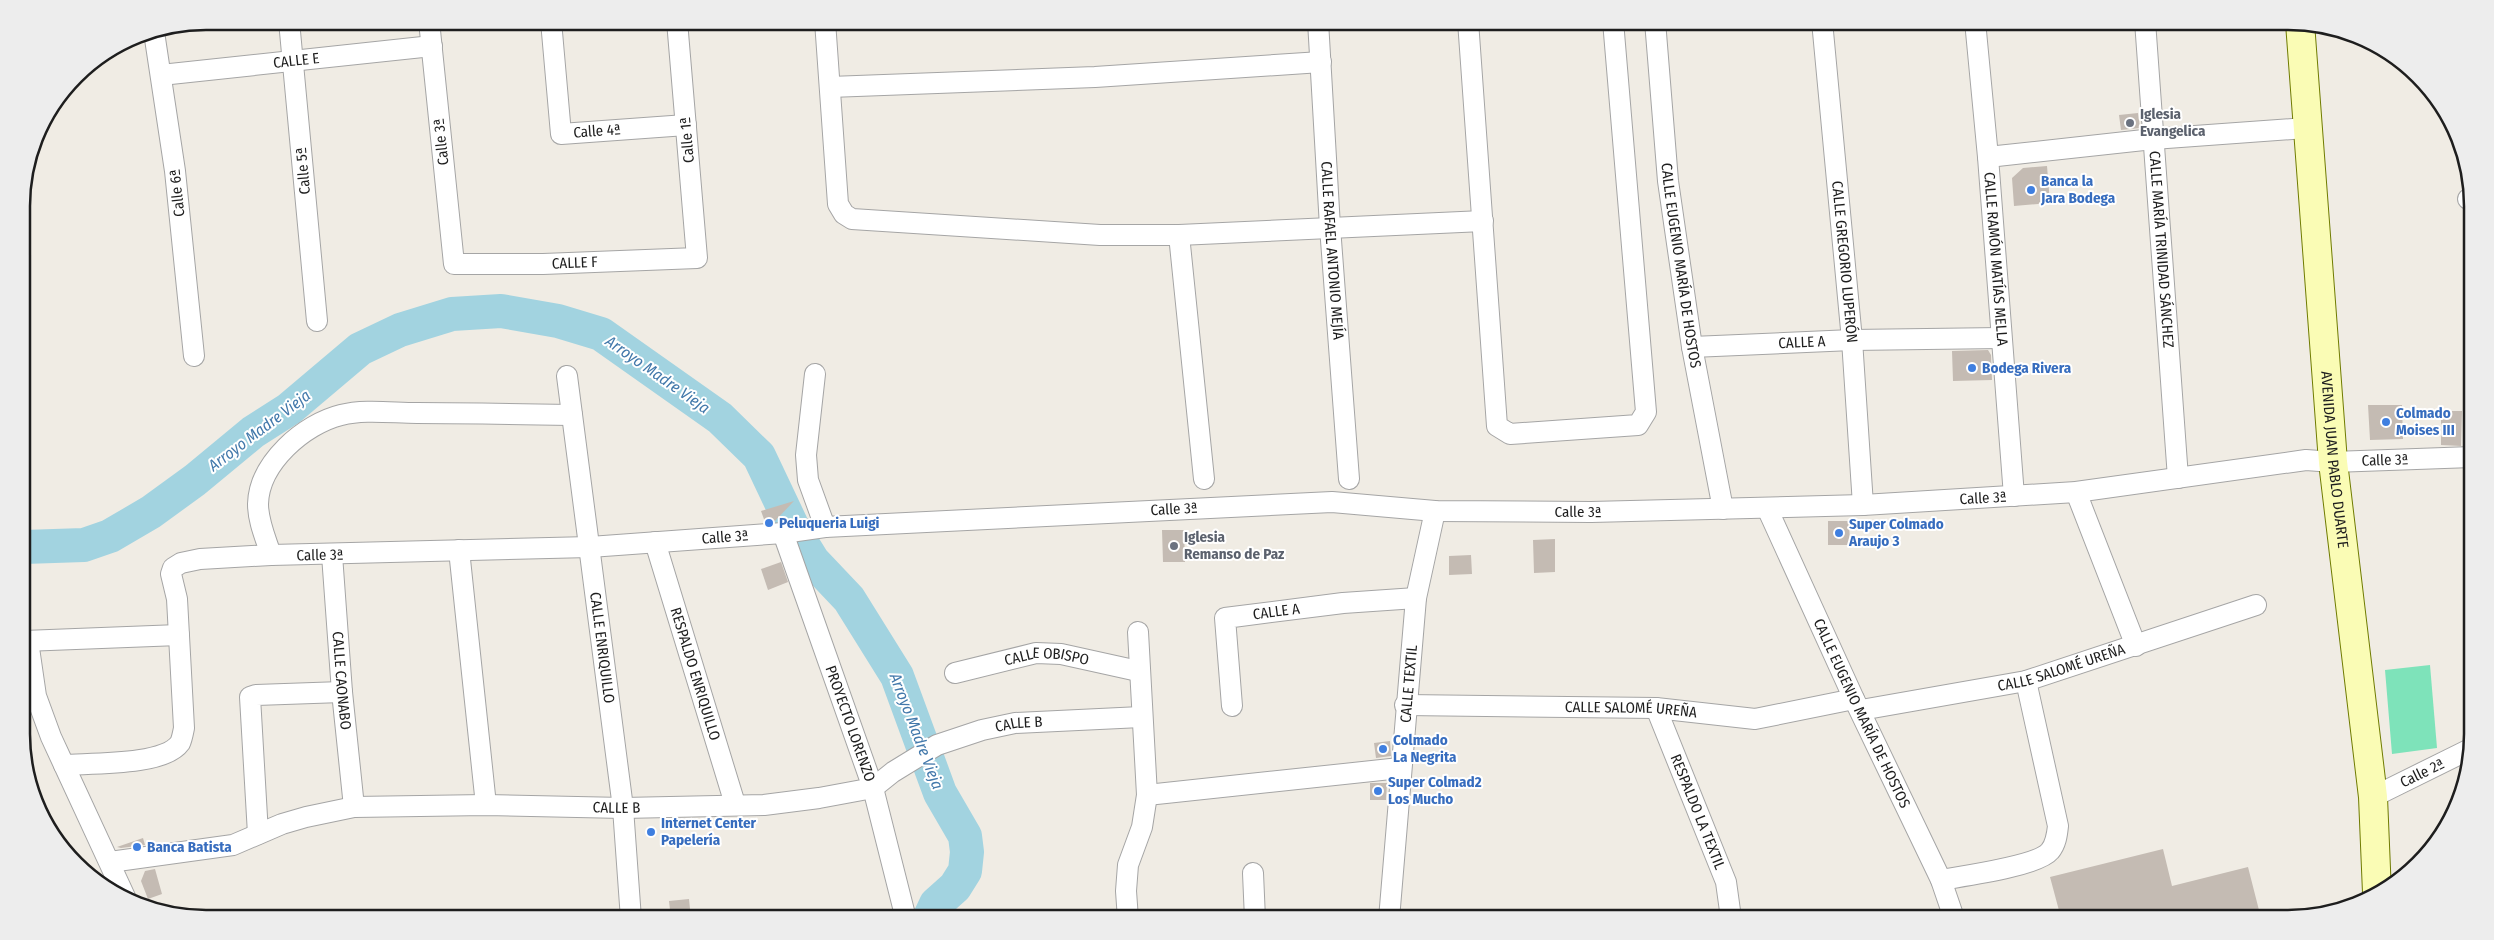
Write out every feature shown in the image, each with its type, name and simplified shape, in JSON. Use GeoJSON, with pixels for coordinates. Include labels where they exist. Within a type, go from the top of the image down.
{"type":"FeatureCollection","features":[{"type":"Feature","properties":{"kind":"main road","name":"AVENIDA JUAN PABLO DUARTE"},"geometry":{"type":"LineString","coordinates":[[2300,30],[2306,128],[2333,462],[2373,797],[2378,885]]}},
{"type":"Feature","properties":{"kind":"street","name":"Calle 5ª"},"geometry":{"type":"LineString","coordinates":[[290,30],[317,321]]}},
{"type":"Feature","properties":{"kind":"street","name":"Calle 3ª"},"geometry":{"type":"LineString","coordinates":[[430,30],[454,264]]}},
{"type":"Feature","properties":{"kind":"street","name":"Calle 4ª"},"geometry":{"type":"LineString","coordinates":[[552,30],[561,134],[686,125]]}},
{"type":"Feature","properties":{"kind":"street","name":"Calle 1ª"},"geometry":{"type":"LineString","coordinates":[[678,30],[697,258]]}},
{"type":"Feature","properties":{"kind":"street"},"geometry":{"type":"LineString","coordinates":[[826,30],[838,204],[844,214],[852,219],[1100,235],[1179,235],[1483,221]]}},
{"type":"Feature","properties":{"kind":"street","name":"CALLE RAFAEL ANTONIO MEJÍA"},"geometry":{"type":"LineString","coordinates":[[1319,30],[1330,227],[1349,479]]}},
{"type":"Feature","properties":{"kind":"street"},"geometry":{"type":"LineString","coordinates":[[1469,30],[1497,426],[1510,434],[1638,425],[1641,423],[1646,412],[1614,30]]}},
{"type":"Feature","properties":{"kind":"street","name":"CALLE EUGENIO MARÍA DE HOSTOS"},"geometry":{"type":"LineString","coordinates":[[1656,30],[1668,181],[1692,347],[1724,509]]}},
{"type":"Feature","properties":{"kind":"street","name":"CALLE GREGORIO LUPERÓN"},"geometry":{"type":"LineString","coordinates":[[1823,30],[1852,340],[1863,505]]}},
{"type":"Feature","properties":{"kind":"street","name":"CALLE RAMÓN MATÍAS MELLA"},"geometry":{"type":"LineString","coordinates":[[1976,30],[1988,157],[2014,496]]}},
{"type":"Feature","properties":{"kind":"street","name":"CALLE MARÍA TRINIDAD SÁNCHEZ"},"geometry":{"type":"LineString","coordinates":[[2146,30],[2178,478]]}},
{"type":"Feature","properties":{"kind":"street","name":"Calle 6ª"},"geometry":{"type":"LineString","coordinates":[[155,37],[175,171],[194,356]]}},
{"type":"Feature","properties":{"kind":"street","name":"CALLE E"},"geometry":{"type":"LineString","coordinates":[[161,75],[432,46]]}},
{"type":"Feature","properties":{"kind":"street"},"geometry":{"type":"LineString","coordinates":[[830,87],[1095,77],[1321,62]]}},
{"type":"Feature","properties":{"kind":"street"},"geometry":{"type":"LineString","coordinates":[[1988,157],[2152,139],[2306,128]]}},
{"type":"Feature","properties":{"kind":"street"},"geometry":{"type":"LineString","coordinates":[[1179,235],[1204,479]]}},
{"type":"Feature","properties":{"kind":"street","name":"CALLE F"},"geometry":{"type":"LineString","coordinates":[[454,264],[543,264],[697,258]]}},
{"type":"Feature","properties":{"kind":"street","name":"CALLE A"},"geometry":{"type":"LineString","coordinates":[[1692,347],[1852,340],[2002,338]]}},
{"type":"Feature","properties":{"kind":"street"},"geometry":{"type":"LineString","coordinates":[[815,374],[806,455],[808,480],[820,527]]}},
{"type":"Feature","properties":{"kind":"street","name":"CALLE ENRIQUILLO"},"geometry":{"type":"LineString","coordinates":[[567,376],[623,808],[630,910]]}},
{"type":"Feature","properties":{"kind":"street"},"geometry":{"type":"LineString","coordinates":[[271,555],[260,520],[258,504],[260,489],[271,466],[284,451],[304,432],[322,422],[342,415],[377,412],[572,414]]}},
{"type":"Feature","properties":{"kind":"street","name":"Calle 3ª"},"geometry":{"type":"LineString","coordinates":[[64,765],[144,760],[167,753],[179,743],[184,728],[179,635],[175,585],[172,574],[173,568],[181,563],[200,559],[271,555],[332,555],[590,547],[783,533],[820,527],[1332,502],[1435,511],[1592,512],[1863,505],[2076,492],[2306,460],[2333,462],[2464,458]]}},
{"type":"Feature","properties":{"kind":"street"},"geometry":{"type":"LineString","coordinates":[[2076,492],[2136,646]]}},
{"type":"Feature","properties":{"kind":"street","name":"CALLE EUGENIO MARÍA DE HOSTOS"},"geometry":{"type":"LineString","coordinates":[[1767,508],[1857,705],[1941,880],[1951,910]]}},
{"type":"Feature","properties":{"kind":"street","name":"CALLE TEXTIL"},"geometry":{"type":"LineString","coordinates":[[1390,910],[1405,705],[1416,598],[1435,511]]}},
{"type":"Feature","properties":{"kind":"street","name":"PROYECTO LORENZO"},"geometry":{"type":"LineString","coordinates":[[783,533],[873,788],[904,910]]}},
{"type":"Feature","properties":{"kind":"street","name":"RESPALDO ENRIQUILLO"},"geometry":{"type":"LineString","coordinates":[[655,542],[735,804]]}},
{"type":"Feature","properties":{"kind":"street"},"geometry":{"type":"LineString","coordinates":[[459,550],[486,805]]}},
{"type":"Feature","properties":{"kind":"street","name":"CALLE CAONABO"},"geometry":{"type":"LineString","coordinates":[[332,555],[342,692],[354,808]]}},
{"type":"Feature","properties":{"kind":"street","name":"CALLE A"},"geometry":{"type":"LineString","coordinates":[[1232,706],[1226,618],[1343,603],[1416,598]]}},
{"type":"Feature","properties":{"kind":"street","name":"CALLE SALOMÉ UREÑA"},"geometry":{"type":"LineString","coordinates":[[1405,705],[1656,708],[1755,719],[2026,681],[2136,646],[2256,604]]}},
{"type":"Feature","properties":{"kind":"street"},"geometry":{"type":"LineString","coordinates":[[1127,910],[1126,891],[1128,865],[1142,827],[1147,795],[1138,671],[1138,632]]}},
{"type":"Feature","properties":{"kind":"street"},"geometry":{"type":"LineString","coordinates":[[30,641],[179,635]]}},
{"type":"Feature","properties":{"kind":"street","name":"CALLE OBISPO"},"geometry":{"type":"LineString","coordinates":[[955,673],[1036,653],[1062,654],[1138,671]]}},
{"type":"Feature","properties":{"kind":"street"},"geometry":{"type":"LineString","coordinates":[[30,663],[36,696],[64,765],[110,862],[116,885]]}},
{"type":"Feature","properties":{"kind":"street"},"geometry":{"type":"LineString","coordinates":[[1941,880],[2032,862],[2050,852],[2056,841],[2058,826],[2026,681]]}},
{"type":"Feature","properties":{"kind":"street"},"geometry":{"type":"LineString","coordinates":[[258,834],[250,697],[256,695],[342,692]]}},
{"type":"Feature","properties":{"kind":"street","name":"RESPALDO LA TEXTIL"},"geometry":{"type":"LineString","coordinates":[[1656,708],[1726,882],[1730,910]]}},
{"type":"Feature","properties":{"kind":"street","name":"CALLE B"},"geometry":{"type":"LineString","coordinates":[[110,862],[233,845],[306,817],[354,808],[486,805],[623,808],[735,804],[764,805],[873,788],[915,757],[937,745],[982,730],[1015,723],[1141,718]]}},
{"type":"Feature","properties":{"kind":"street","name":"Calle 2ª"},"geometry":{"type":"LineString","coordinates":[[2373,797],[2463,753]]}},
{"type":"Feature","properties":{"kind":"street"},"geometry":{"type":"LineString","coordinates":[[1147,795],[1400,768]]}},
{"type":"Feature","properties":{"kind":"street"},"geometry":{"type":"LineString","coordinates":[[1252,873],[1254,910]]}},
{"type":"Feature","properties":{"kind":"green space"},"geometry":{"type":"Polygon","coordinates":[[[2430,665],[2437,748],[2392,754],[2385,670],[2430,665]]]}},
{"type":"Feature","properties":{"kind":"building","name":"Iglesia Evangelica"},"geometry":{"type":"Polygon","coordinates":[[[2138,113],[2140,128],[2121,130],[2119,115],[2138,113]]]}},
{"type":"Feature","properties":{"kind":"building","name":"Banca la Jara Bodega"},"geometry":{"type":"Polygon","coordinates":[[[2047,166],[2050,203],[2014,206],[2012,178],[2023,168],[2047,166]]]}},
{"type":"Feature","properties":{"kind":"building","name":"Bodega Rivera"},"geometry":{"type":"Polygon","coordinates":[[[1988,350],[1991,355],[1992,380],[1953,381],[1952,351],[1988,350]]]}},
{"type":"Feature","properties":{"kind":"building","name":"Colmado Moises III"},"geometry":{"type":"Polygon","coordinates":[[[2368,405],[2402,405],[2403,439],[2370,440],[2368,405]]]}},
{"type":"Feature","properties":{"kind":"building"},"geometry":{"type":"Polygon","coordinates":[[[2441,411],[2462,411],[2461,446],[2441,445],[2441,411]]]}},
{"type":"Feature","properties":{"kind":"building","name":"Peluqueria Luigi"},"geometry":{"type":"Polygon","coordinates":[[[794,501],[774,522],[765,522],[761,511],[794,501]]]}},
{"type":"Feature","properties":{"kind":"building","name":"Super Colmado Araujo 3"},"geometry":{"type":"Polygon","coordinates":[[[1828,521],[1849,521],[1850,545],[1828,545],[1828,521]]]}},
{"type":"Feature","properties":{"kind":"building","name":"Iglesia Remanso de Paz"},"geometry":{"type":"Polygon","coordinates":[[[1162,530],[1184,530],[1185,562],[1163,562],[1162,530]]]}},
{"type":"Feature","properties":{"kind":"building"},"geometry":{"type":"Polygon","coordinates":[[[1555,539],[1555,572],[1534,573],[1533,540],[1555,539]]]}},
{"type":"Feature","properties":{"kind":"building"},"geometry":{"type":"Polygon","coordinates":[[[1471,555],[1472,574],[1449,575],[1449,556],[1471,555]]]}},
{"type":"Feature","properties":{"kind":"building"},"geometry":{"type":"Polygon","coordinates":[[[781,562],[788,582],[768,590],[761,569],[781,562]]]}},
{"type":"Feature","properties":{"kind":"building","name":"Colmado La Negrita"},"geometry":{"type":"Polygon","coordinates":[[[1390,741],[1391,756],[1376,758],[1374,743],[1390,741]]]}},
{"type":"Feature","properties":{"kind":"building","name":"Super Colmad2 Los Mucho"},"geometry":{"type":"Polygon","coordinates":[[[1370,783],[1387,783],[1386,800],[1370,800],[1370,783]]]}},
{"type":"Feature","properties":{"kind":"building"},"geometry":{"type":"Polygon","coordinates":[[[143,838],[145,845],[117,847],[143,838]]]}},
{"type":"Feature","properties":{"kind":"building"},"geometry":{"type":"Polygon","coordinates":[[[2163,849],[2172,886],[2248,867],[2259,910],[2059,910],[2050,877],[2163,849]]]}},
{"type":"Feature","properties":{"kind":"building"},"geometry":{"type":"Polygon","coordinates":[[[155,869],[162,894],[148,899],[141,881],[145,871],[155,869]]]}},
{"type":"Feature","properties":{"kind":"building"},"geometry":{"type":"Polygon","coordinates":[[[689,899],[690,910],[670,910],[669,901],[689,899]]]}},
{"type":"Feature","properties":{"kind":"waterway","name":"Arroyo Madre Vieja"},"geometry":{"type":"LineString","coordinates":[[30,547],[84,545],[110,536],[151,512],[195,480],[253,432],[289,409],[360,349],[400,330],[452,314],[501,311],[558,321],[601,334],[720,418],[759,456],[795,532],[813,561],[849,599],[897,676],[940,793],[965,836],[967,852],[965,871],[955,887],[936,904],[933,910]]}},
{"type":"Feature","properties":{"kind":"place","name":"Iglesia Evangelica"},"geometry":{"type":"Point","coordinates":[2130,123]}},
{"type":"Feature","properties":{"kind":"place","name":"Banca la Jara Bodega"},"geometry":{"type":"Point","coordinates":[2031,190]}},
{"type":"Feature","properties":{"kind":"place","name":"Bodega Rivera"},"geometry":{"type":"Point","coordinates":[1972,368]}},
{"type":"Feature","properties":{"kind":"place","name":"Colmado Moises III"},"geometry":{"type":"Point","coordinates":[2386,422]}},
{"type":"Feature","properties":{"kind":"place","name":"Peluqueria Luigi"},"geometry":{"type":"Point","coordinates":[769,523]}},
{"type":"Feature","properties":{"kind":"place","name":"Super Colmado Araujo 3"},"geometry":{"type":"Point","coordinates":[1839,533]}},
{"type":"Feature","properties":{"kind":"place","name":"Iglesia Remanso de Paz"},"geometry":{"type":"Point","coordinates":[1174,546]}},
{"type":"Feature","properties":{"kind":"place","name":"Colmado La Negrita"},"geometry":{"type":"Point","coordinates":[1383,749]}},
{"type":"Feature","properties":{"kind":"place","name":"Super Colmad2 Los Mucho"},"geometry":{"type":"Point","coordinates":[1378,791]}},
{"type":"Feature","properties":{"kind":"place","name":"Internet Center Papelería"},"geometry":{"type":"Point","coordinates":[651,832]}},
{"type":"Feature","properties":{"kind":"place","name":"Banca Batista"},"geometry":{"type":"Point","coordinates":[137,847]}}]}
